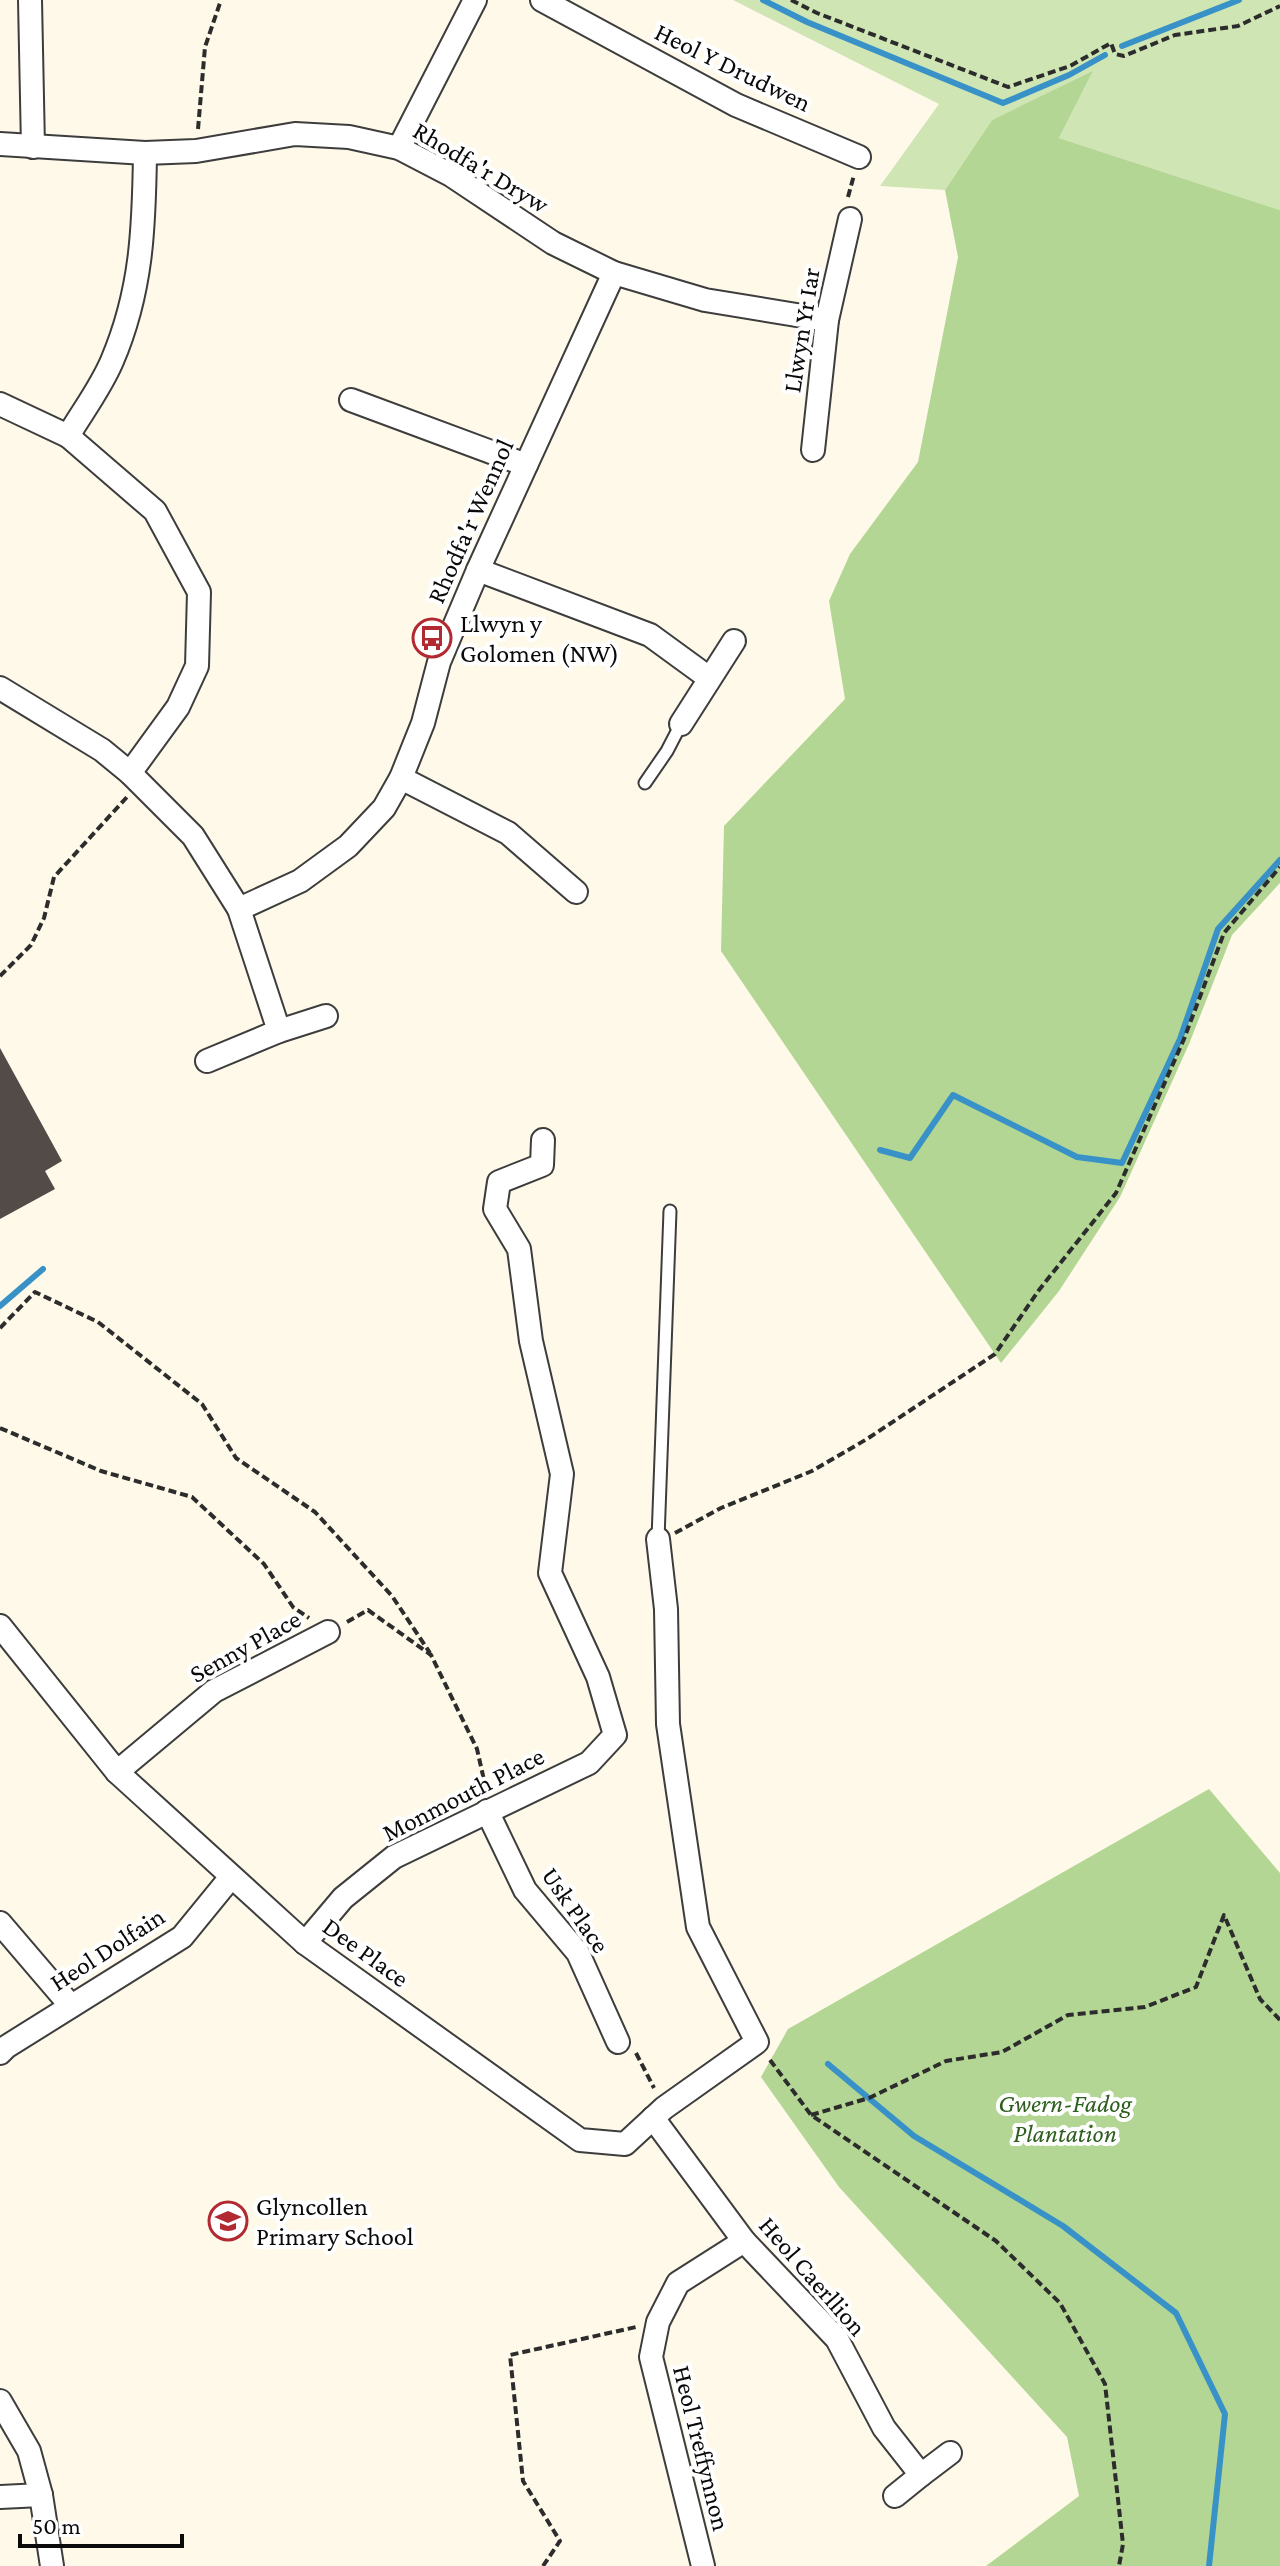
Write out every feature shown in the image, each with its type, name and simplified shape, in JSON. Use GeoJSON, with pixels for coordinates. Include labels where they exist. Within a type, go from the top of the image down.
{"type":"FeatureCollection","features":[{"type":"Feature","properties":{"kind":"street"},"geometry":{"type":"LineString","coordinates":[[30,0],[33,147]]}},
{"type":"Feature","properties":{"kind":"street"},"geometry":{"type":"LineString","coordinates":[[399,148],[475,0]]}},
{"type":"Feature","properties":{"kind":"street","name":"Heol Y Drudwen"},"geometry":{"type":"LineString","coordinates":[[542,0],[736,105],[859,157]]}},
{"type":"Feature","properties":{"kind":"street","name":"Rhodfa'r Dryw"},"geometry":{"type":"LineString","coordinates":[[0,144],[145,153],[196,151],[295,134],[349,137],[399,148],[451,175],[553,243],[614,273],[705,300],[827,320]]}},
{"type":"Feature","properties":{"kind":"street"},"geometry":{"type":"LineString","coordinates":[[68,436],[112,362],[136,292],[144,227],[145,153]]}},
{"type":"Feature","properties":{"kind":"street","name":"Llwyn Yr Iar"},"geometry":{"type":"LineString","coordinates":[[813,450],[827,320],[850,219]]}},
{"type":"Feature","properties":{"kind":"street","name":"Rhodfa'r Wennol"},"geometry":{"type":"LineString","coordinates":[[239,909],[300,881],[348,846],[384,808],[401,778],[423,723],[439,662],[478,570],[614,273]]}},
{"type":"Feature","properties":{"kind":"street"},"geometry":{"type":"LineString","coordinates":[[351,400],[526,465]]}},
{"type":"Feature","properties":{"kind":"street"},"geometry":{"type":"LineString","coordinates":[[0,404],[68,436],[155,511],[199,592],[197,666],[178,707],[134,778]]}},
{"type":"Feature","properties":{"kind":"street"},"geometry":{"type":"LineString","coordinates":[[478,570],[650,635],[709,678]]}},
{"type":"Feature","properties":{"kind":"street"},"geometry":{"type":"LineString","coordinates":[[681,724],[734,641]]}},
{"type":"Feature","properties":{"kind":"street"},"geometry":{"type":"LineString","coordinates":[[0,688],[102,750],[193,836],[239,909],[279,1031]]}},
{"type":"Feature","properties":{"kind":"street"},"geometry":{"type":"LineString","coordinates":[[401,778],[508,833],[576,892]]}},
{"type":"Feature","properties":{"kind":"street"},"geometry":{"type":"LineString","coordinates":[[207,1061],[279,1031],[326,1016]]}},
{"type":"Feature","properties":{"kind":"street","name":"Monmouth Place"},"geometry":{"type":"LineString","coordinates":[[305,1943],[343,1898],[394,1857],[589,1763],[615,1735],[598,1677],[550,1573],[562,1474],[531,1341],[519,1249],[495,1209],[499,1182],[542,1165],[543,1140]]}},
{"type":"Feature","properties":{"kind":"street"},"geometry":{"type":"LineString","coordinates":[[658,1539],[666,1609],[668,1724],[698,1927],[757,2042]]}},
{"type":"Feature","properties":{"kind":"street","name":"Dee Place"},"geometry":{"type":"LineString","coordinates":[[0,1626],[117,1772],[305,1943],[580,2140],[625,2144],[658,2113],[757,2042]]}},
{"type":"Feature","properties":{"kind":"street","name":"Senny Place"},"geometry":{"type":"LineString","coordinates":[[117,1772],[214,1691],[328,1632]]}},
{"type":"Feature","properties":{"kind":"street","name":"Usk Place"},"geometry":{"type":"LineString","coordinates":[[487,1811],[525,1890],[578,1953],[618,2042]]}},
{"type":"Feature","properties":{"kind":"street","name":"Heol Dolfain"},"geometry":{"type":"LineString","coordinates":[[0,2053],[182,1937],[231,1877]]}},
{"type":"Feature","properties":{"kind":"street"},"geometry":{"type":"LineString","coordinates":[[0,1923],[71,2006]]}},
{"type":"Feature","properties":{"kind":"street","name":"Heol Caerllion"},"geometry":{"type":"LineString","coordinates":[[658,2113],[744,2241],[837,2339],[884,2428],[921,2475]]}},
{"type":"Feature","properties":{"kind":"street","name":"Heol Treffynnon"},"geometry":{"type":"LineString","coordinates":[[703,2566],[651,2357],[658,2322],[678,2283],[744,2241]]}},
{"type":"Feature","properties":{"kind":"street"},"geometry":{"type":"LineString","coordinates":[[0,2401],[29,2451],[41,2495],[52,2566]]}},
{"type":"Feature","properties":{"kind":"street"},"geometry":{"type":"LineString","coordinates":[[895,2496],[950,2453]]}},
{"type":"Feature","properties":{"kind":"street"},"geometry":{"type":"LineString","coordinates":[[0,2497],[41,2495]]}},
{"type":"Feature","properties":{"kind":"lane"},"geometry":{"type":"LineString","coordinates":[[645,783],[681,724]]}},
{"type":"Feature","properties":{"kind":"lane"},"geometry":{"type":"LineString","coordinates":[[658,1539],[670,1211]]}},
{"type":"Feature","properties":{"kind":"path"},"geometry":{"type":"LineString","coordinates":[[196,151],[205,47],[221,0]]}},
{"type":"Feature","properties":{"kind":"path"},"geometry":{"type":"LineString","coordinates":[[791,0],[1008,87],[1070,66],[1111,43],[1115,54],[1124,56],[1175,35],[1238,26],[1280,6]]}},
{"type":"Feature","properties":{"kind":"path"},"geometry":{"type":"LineString","coordinates":[[850,219],[846,206],[859,157]]}},
{"type":"Feature","properties":{"kind":"path"},"geometry":{"type":"LineString","coordinates":[[0,976],[31,945],[44,918],[54,877],[134,778]]}},
{"type":"Feature","properties":{"kind":"path"},"geometry":{"type":"LineString","coordinates":[[658,1539],[721,1508],[812,1471],[867,1439],[995,1354],[1039,1290],[1116,1193],[1184,1039],[1224,933],[1280,867]]}},
{"type":"Feature","properties":{"kind":"path"},"geometry":{"type":"LineString","coordinates":[[0,1328],[35,1292],[98,1322],[202,1404],[236,1458],[315,1512],[392,1596],[431,1655],[477,1749],[485,1779],[487,1811]]}},
{"type":"Feature","properties":{"kind":"path"},"geometry":{"type":"LineString","coordinates":[[0,1428],[101,1471],[192,1497],[264,1564],[293,1607],[328,1632],[368,1610],[431,1655]]}},
{"type":"Feature","properties":{"kind":"path"},"geometry":{"type":"LineString","coordinates":[[811,2115],[869,2098],[946,2061],[1002,2052],[1068,2015],[1145,2007],[1196,1987],[1224,1915],[1260,1999],[1280,2020]]}},
{"type":"Feature","properties":{"kind":"path"},"geometry":{"type":"LineString","coordinates":[[618,2042],[632,2044],[658,2113]]}},
{"type":"Feature","properties":{"kind":"path"},"geometry":{"type":"LineString","coordinates":[[757,2042],[811,2115],[996,2241],[1060,2303],[1105,2384],[1123,2544],[1119,2566]]}},
{"type":"Feature","properties":{"kind":"path"},"geometry":{"type":"LineString","coordinates":[[543,2566],[560,2541],[523,2481],[510,2355],[658,2322]]}},
{"type":"Feature","properties":{"kind":"green space"},"geometry":{"type":"Polygon","coordinates":[[[733,0],[1280,0],[1280,210],[1059,138],[1092,73],[992,120],[945,190],[880,186],[939,104],[733,0]]]}},
{"type":"Feature","properties":{"kind":"green space"},"geometry":{"type":"Polygon","coordinates":[[[1093,71],[1059,138],[1280,210],[1280,883],[1232,935],[1189,1044],[1120,1197],[1059,1291],[1001,1363],[721,951],[724,826],[845,699],[829,601],[850,554],[918,462],[958,257],[945,190],[992,120],[1093,71]]]}},
{"type":"Feature","properties":{"kind":"green space","name":"Gwern-Fadog Plantation"},"geometry":{"type":"Polygon","coordinates":[[[1209,1789],[1280,1873],[1280,2566],[986,2566],[1079,2496],[1067,2437],[839,2187],[761,2077],[788,2029],[1209,1789]]]}},
{"type":"Feature","properties":{"kind":"building"},"geometry":{"type":"Polygon","coordinates":[[[0,1048],[62,1161],[45,1171],[55,1189],[0,1219],[0,1048]]]}},
{"type":"Feature","properties":{"kind":"waterway"},"geometry":{"type":"LineString","coordinates":[[763,0],[807,22],[1003,103],[1069,75],[1105,55]]}},
{"type":"Feature","properties":{"kind":"waterway"},"geometry":{"type":"LineString","coordinates":[[1122,46],[1239,0]]}},
{"type":"Feature","properties":{"kind":"waterway"},"geometry":{"type":"LineString","coordinates":[[880,1150],[910,1158],[953,1095],[1077,1157],[1122,1163],[1180,1039],[1218,929],[1280,860]]}},
{"type":"Feature","properties":{"kind":"waterway"},"geometry":{"type":"LineString","coordinates":[[0,1306],[43,1269]]}},
{"type":"Feature","properties":{"kind":"waterway"},"geometry":{"type":"LineString","coordinates":[[828,2064],[914,2136],[1063,2226],[1176,2313],[1225,2414],[1209,2566]]}},
{"type":"Feature","properties":{"kind":"place","name":"Llwyn y Golomen (NW)"},"geometry":{"type":"Point","coordinates":[432,638]}},
{"type":"Feature","properties":{"kind":"place","name":"Glyncollen Primary School"},"geometry":{"type":"Point","coordinates":[228,2221]}}]}
